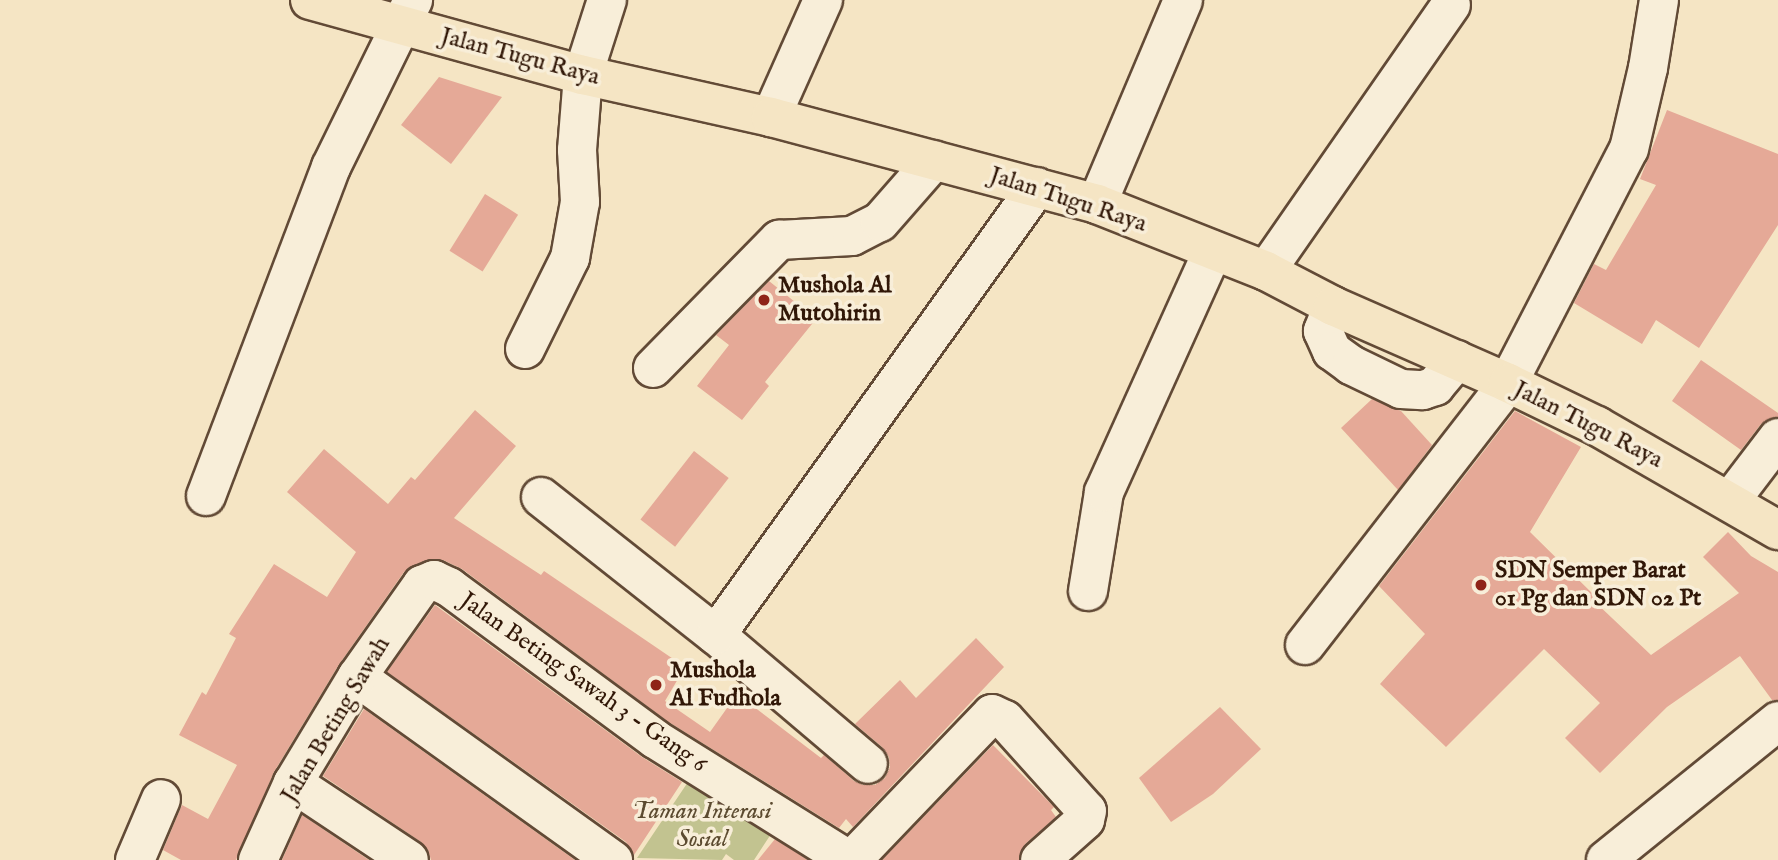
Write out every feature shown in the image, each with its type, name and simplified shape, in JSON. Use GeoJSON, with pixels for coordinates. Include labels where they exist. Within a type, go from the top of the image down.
{"type":"FeatureCollection","features":[{"type":"Feature","properties":{"kind":"main road","name":"Jalan Tugu Raya"},"geometry":{"type":"LineString","coordinates":[[310,0],[406,12],[583,75],[771,117],[1097,204],[1266,271],[1333,306],[1508,383],[1597,426],[1778,530]]}},
{"type":"Feature","properties":{"kind":"street"},"geometry":{"type":"LineString","coordinates":[[525,349],[570,258],[580,202],[577,150],[583,75],[607,0]]}},
{"type":"Feature","properties":{"kind":"street"},"geometry":{"type":"LineString","coordinates":[[771,117],[823,0]]}},
{"type":"Feature","properties":{"kind":"street"},"geometry":{"type":"LineString","coordinates":[[1097,204],[1184,0]]}},
{"type":"Feature","properties":{"kind":"street"},"geometry":{"type":"LineString","coordinates":[[1305,645],[1508,383],[1629,149],[1648,68],[1660,0]]}},
{"type":"Feature","properties":{"kind":"street"},"geometry":{"type":"LineString","coordinates":[[1266,271],[1451,5]]}},
{"type":"Feature","properties":{"kind":"street"},"geometry":{"type":"LineString","coordinates":[[206,496],[331,167],[406,12]]}},
{"type":"Feature","properties":{"kind":"street"},"geometry":{"type":"LineString","coordinates":[[653,368],[779,240],[852,236],[880,222],[934,160]]}},
{"type":"Feature","properties":{"kind":"street"},"geometry":{"type":"LineString","coordinates":[[716,635],[1037,187]]}},
{"type":"Feature","properties":{"kind":"street"},"geometry":{"type":"LineString","coordinates":[[1087,591],[1104,492],[1213,251]]}},
{"type":"Feature","properties":{"kind":"street"},"geometry":{"type":"LineString","coordinates":[[1730,501],[1778,438]]}},
{"type":"Feature","properties":{"kind":"street"},"geometry":{"type":"LineString","coordinates":[[541,497],[716,635],[868,764]]}},
{"type":"Feature","properties":{"kind":"street","name":"Jalan Beting Sawah 3 - Gang 6"},"geometry":{"type":"LineString","coordinates":[[422,585],[434,580],[449,587],[655,739],[851,860]]}},
{"type":"Feature","properties":{"kind":"street","name":"Jalan Beting Sawah"},"geometry":{"type":"LineString","coordinates":[[258,860],[293,783],[357,677],[422,585]]}},
{"type":"Feature","properties":{"kind":"street"},"geometry":{"type":"LineString","coordinates":[[357,677],[613,860]]}},
{"type":"Feature","properties":{"kind":"street"},"geometry":{"type":"LineString","coordinates":[[851,860],[992,713],[1006,720],[1087,816],[1040,860]]}},
{"type":"Feature","properties":{"kind":"street"},"geometry":{"type":"LineString","coordinates":[[1606,860],[1778,721]]}},
{"type":"Feature","properties":{"kind":"street"},"geometry":{"type":"LineString","coordinates":[[293,783],[409,860]]}},
{"type":"Feature","properties":{"kind":"street"},"geometry":{"type":"LineString","coordinates":[[135,860],[161,799]]}},
{"type":"Feature","properties":{"kind":"green space","name":"Taman Interasi Sosial"},"geometry":{"type":"Polygon","coordinates":[[[692,776],[773,831],[754,860],[734,860],[726,854],[722,860],[637,858],[692,776]]]}},
{"type":"Feature","properties":{"kind":"building"},"geometry":{"type":"Polygon","coordinates":[[[439,77],[502,97],[451,164],[401,125],[439,77]]]}},
{"type":"Feature","properties":{"kind":"building"},"geometry":{"type":"Polygon","coordinates":[[[1667,110],[1778,154],[1778,225],[1699,348],[1656,320],[1642,344],[1574,303],[1594,264],[1606,270],[1656,185],[1640,179],[1667,110]]]}},
{"type":"Feature","properties":{"kind":"building"},"geometry":{"type":"Polygon","coordinates":[[[485,194],[518,215],[483,271],[449,251],[485,194]]]}},
{"type":"Feature","properties":{"kind":"building","name":"Mushola Al Mutohirin"},"geometry":{"type":"Polygon","coordinates":[[[769,281],[816,319],[765,382],[769,386],[742,420],[697,386],[729,345],[716,335],[769,281]]]}},
{"type":"Feature","properties":{"kind":"building"},"geometry":{"type":"Polygon","coordinates":[[[1701,360],[1778,413],[1778,417],[1761,424],[1741,450],[1672,401],[1701,360]]]}},
{"type":"Feature","properties":{"kind":"building"},"geometry":{"type":"Polygon","coordinates":[[[1372,399],[1401,411],[1432,445],[1398,490],[1341,428],[1372,399]]]}},
{"type":"Feature","properties":{"kind":"building"},"geometry":{"type":"Polygon","coordinates":[[[475,410],[516,446],[454,518],[541,575],[544,571],[685,667],[665,701],[710,732],[737,694],[821,758],[824,755],[854,781],[863,785],[875,785],[885,778],[890,767],[889,757],[882,747],[855,724],[900,680],[916,698],[976,638],[1004,667],[853,827],[846,819],[839,828],[667,721],[462,569],[443,560],[426,560],[404,572],[338,666],[274,772],[236,860],[181,860],[163,850],[182,805],[208,819],[237,765],[179,735],[202,692],[206,695],[236,638],[229,634],[274,564],[327,597],[356,552],[287,492],[324,449],[388,504],[411,477],[415,480],[475,410]]]}},
{"type":"Feature","properties":{"kind":"building","name":"SDN Semper Barat 01 Pg dan SDN 02 Pt"},"geometry":{"type":"Polygon","coordinates":[[[1515,411],[1581,447],[1530,532],[1596,597],[1593,600],[1651,655],[1739,593],[1703,557],[1728,532],[1751,556],[1778,572],[1778,700],[1772,700],[1740,656],[1667,707],[1600,773],[1565,738],[1600,703],[1544,649],[1446,747],[1380,684],[1425,634],[1379,586],[1515,411]]]}},
{"type":"Feature","properties":{"kind":"building"},"geometry":{"type":"Polygon","coordinates":[[[694,451],[729,478],[675,547],[640,520],[694,451]]]}},
{"type":"Feature","properties":{"kind":"building"},"geometry":{"type":"Polygon","coordinates":[[[435,605],[642,757],[682,782],[634,855],[626,842],[387,672],[435,605]]]}},
{"type":"Feature","properties":{"kind":"building"},"geometry":{"type":"Polygon","coordinates":[[[1220,707],[1261,749],[1213,794],[1171,822],[1139,778],[1220,707]]]}},
{"type":"Feature","properties":{"kind":"building"},"geometry":{"type":"Polygon","coordinates":[[[364,709],[575,860],[431,860],[428,850],[421,842],[323,776],[364,709]]]}},
{"type":"Feature","properties":{"kind":"building"},"geometry":{"type":"Polygon","coordinates":[[[993,745],[1054,807],[1051,810],[1056,817],[1025,844],[1019,860],[882,860],[993,745]]]}},
{"type":"Feature","properties":{"kind":"building"},"geometry":{"type":"Polygon","coordinates":[[[302,815],[369,860],[282,860],[302,815]]]}},
{"type":"Feature","properties":{"kind":"building"},"geometry":{"type":"Polygon","coordinates":[[[775,839],[808,860],[758,860],[775,839]]]}},
{"type":"Feature","properties":{"kind":"place","name":"Mushola Al Mutohirin"},"geometry":{"type":"Point","coordinates":[764,300]}},
{"type":"Feature","properties":{"kind":"place","name":"SDN Semper Barat 01 Pg dan SDN 02 Pt"},"geometry":{"type":"Point","coordinates":[1481,585]}},
{"type":"Feature","properties":{"kind":"place","name":"Mushola Al Fudhola"},"geometry":{"type":"Point","coordinates":[656,685]}}]}
